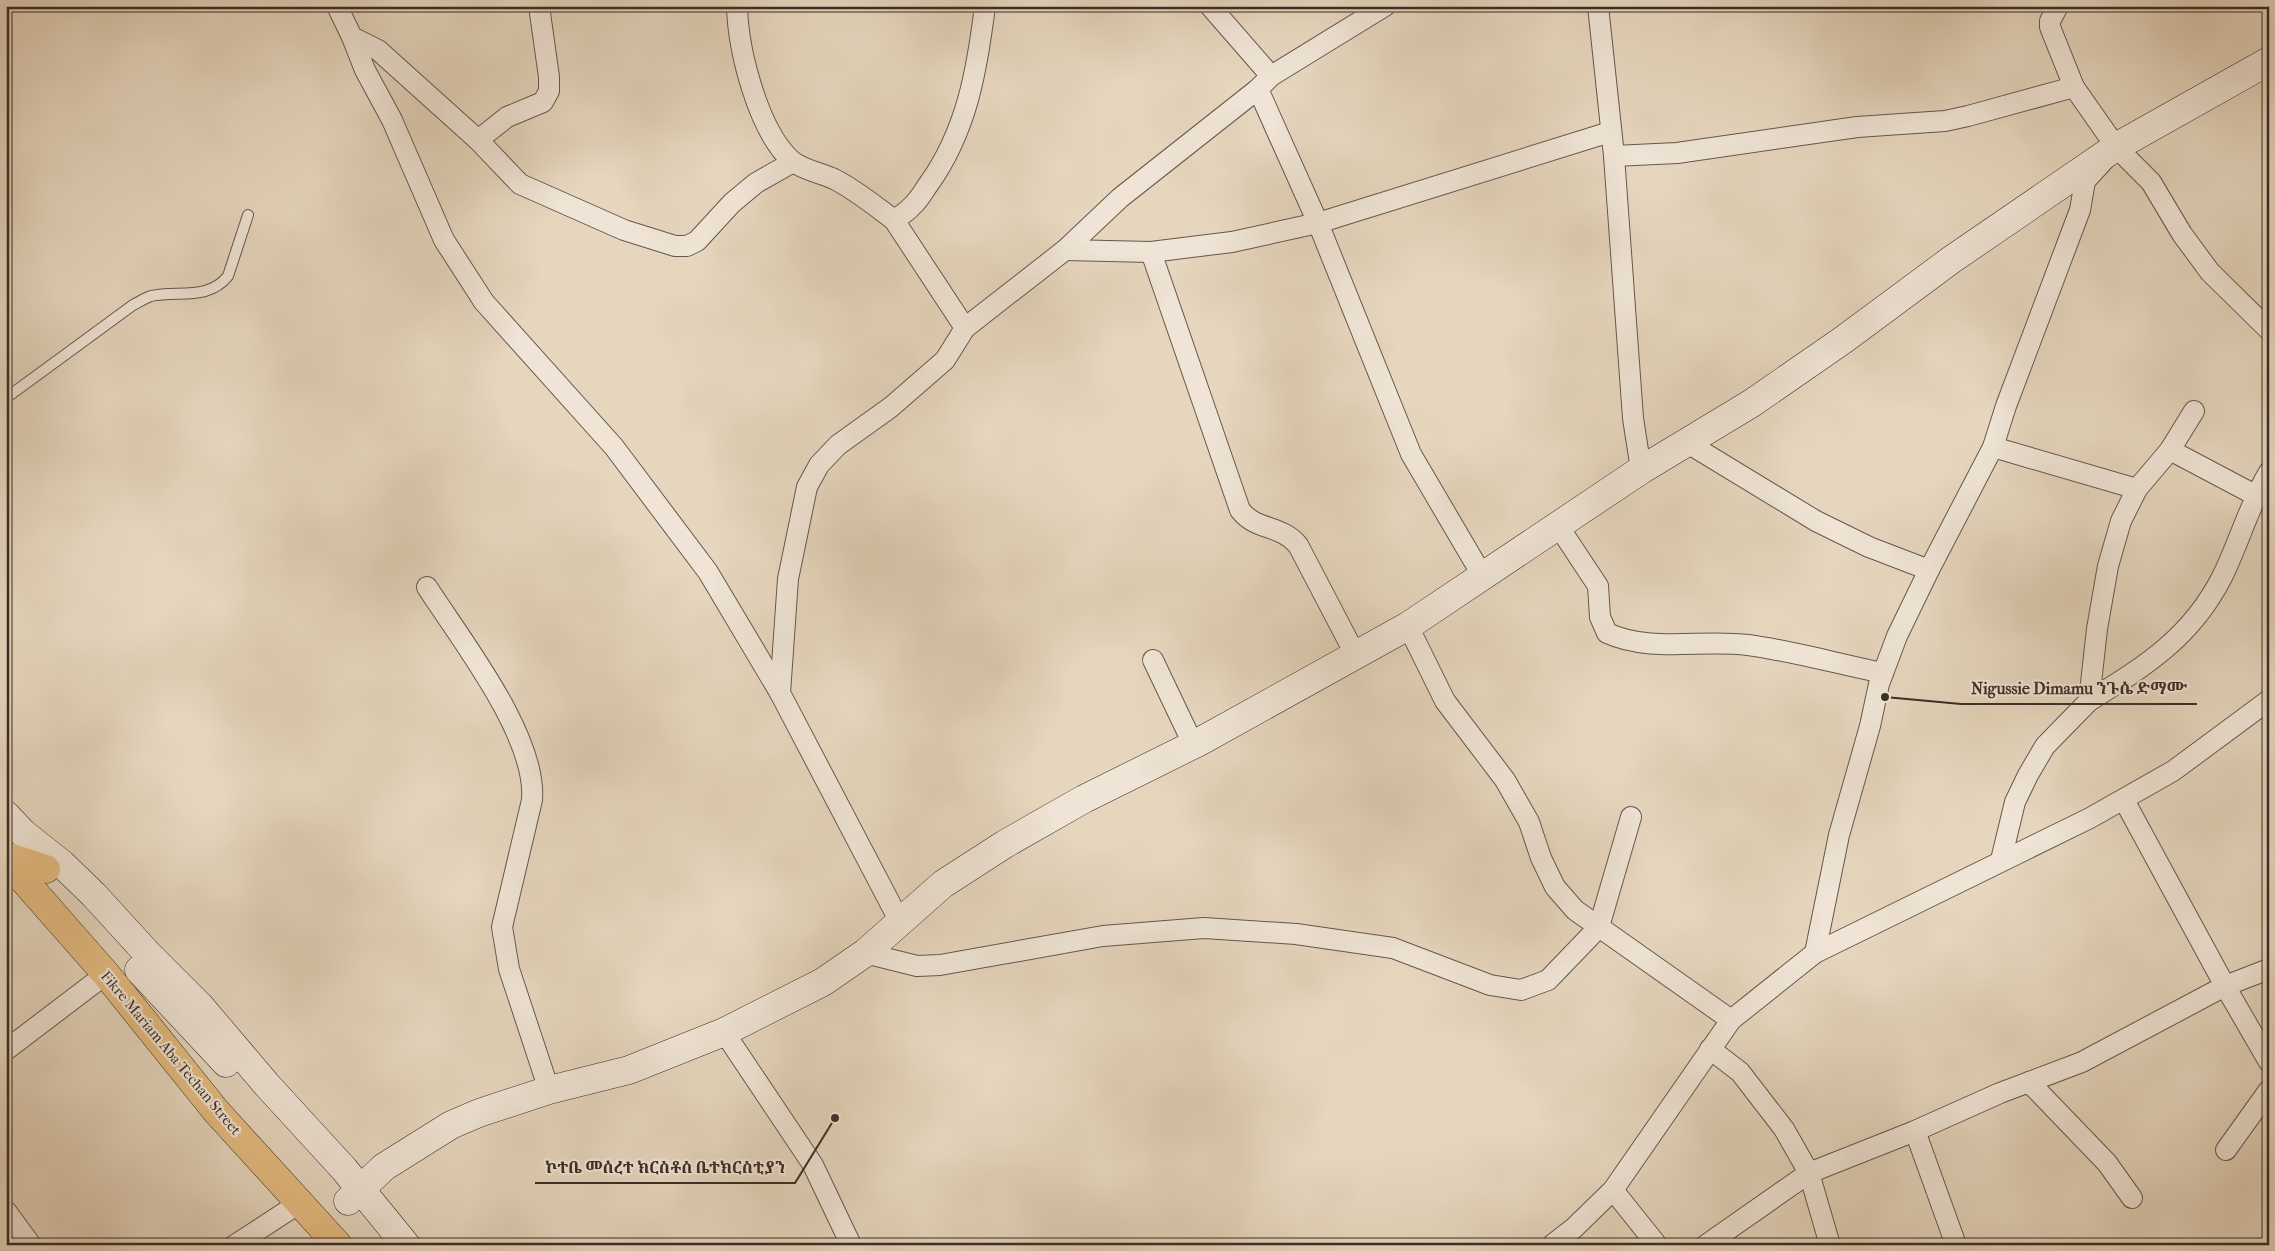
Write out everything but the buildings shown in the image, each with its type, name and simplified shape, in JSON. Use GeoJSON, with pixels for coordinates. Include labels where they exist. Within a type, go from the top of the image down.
{"type":"FeatureCollection","features":[{"type":"Feature","properties":{"kind":"main road"},"geometry":{"type":"LineString","coordinates":[[6,856],[50,863]]}},
{"type":"Feature","properties":{"kind":"main road","name":"Fikre Mariam Aba Techan Street"},"geometry":{"type":"LineString","coordinates":[[6,860],[106,974],[216,1111],[338,1245]]}},
{"type":"Feature","properties":{"kind":"street"},"geometry":{"type":"LineString","coordinates":[[337,6],[365,70],[392,120],[444,240],[484,302],[614,447],[708,572],[780,693],[900,922]]}},
{"type":"Feature","properties":{"kind":"street"},"geometry":{"type":"LineString","coordinates":[[478,140],[507,117],[543,102],[549,91],[549,77],[539,6]]}},
{"type":"Feature","properties":{"kind":"street"},"geometry":{"type":"LineString","coordinates":[[737,6],[737,32],[748,75],[774,142],[794,162],[835,180],[860,195],[894,220],[965,328]]}},
{"type":"Feature","properties":{"kind":"street"},"geometry":{"type":"LineString","coordinates":[[894,220],[913,206],[938,171],[954,140],[969,101],[979,54],[985,6]]}},
{"type":"Feature","properties":{"kind":"street"},"geometry":{"type":"LineString","coordinates":[[1210,6],[1264,82],[1318,223],[1411,454],[1482,575]]}},
{"type":"Feature","properties":{"kind":"street"},"geometry":{"type":"LineString","coordinates":[[780,693],[788,579],[807,487],[819,465],[838,446],[891,407],[945,360],[965,328],[1065,250],[1120,198],[1264,82],[1385,6]]}},
{"type":"Feature","properties":{"kind":"street"},"geometry":{"type":"LineString","coordinates":[[1598,6],[1614,156],[1633,418],[1641,470]]}},
{"type":"Feature","properties":{"kind":"street"},"geometry":{"type":"LineString","coordinates":[[2058,6],[2050,21],[2050,27],[2074,87],[2116,147],[2151,182],[2182,234],[2210,272],[2269,330]]}},
{"type":"Feature","properties":{"kind":"street"},"geometry":{"type":"LineString","coordinates":[[352,37],[378,50],[478,140],[520,184],[624,230],[674,246],[687,246],[697,241],[732,203],[756,183],[794,162]]}},
{"type":"Feature","properties":{"kind":"street"},"geometry":{"type":"LineString","coordinates":[[354,1195],[384,1167],[451,1125],[479,1113],[549,1090],[629,1070],[724,1032],[823,982],[865,953],[943,884],[1005,844],[1084,799],[1193,744],[1408,626],[1556,524],[1752,403],[1843,340],[1951,260],[2116,147],[2269,61]]}},
{"type":"Feature","properties":{"kind":"street"},"geometry":{"type":"LineString","coordinates":[[1614,156],[1677,153],[1857,127],[1945,121],[2074,87]]}},
{"type":"Feature","properties":{"kind":"street"},"geometry":{"type":"LineString","coordinates":[[1065,250],[1151,252],[1232,242],[1318,223],[1610,132]]}},
{"type":"Feature","properties":{"kind":"street"},"geometry":{"type":"LineString","coordinates":[[1815,953],[1839,835],[1883,673],[1929,570],[1993,447],[2006,406],[2080,210],[2085,180],[2116,147]]}},
{"type":"Feature","properties":{"kind":"street"},"geometry":{"type":"LineString","coordinates":[[1151,252],[1240,510],[1246,518],[1255,524],[1280,530],[1290,536],[1298,545],[1356,656]]}},
{"type":"Feature","properties":{"kind":"street"},"geometry":{"type":"LineString","coordinates":[[2090,701],[2097,629],[2108,566],[2121,521],[2137,490],[2170,450],[2194,411]]}},
{"type":"Feature","properties":{"kind":"street"},"geometry":{"type":"LineString","coordinates":[[1686,442],[1816,520],[1869,547],[1929,570]]}},
{"type":"Feature","properties":{"kind":"street"},"geometry":{"type":"LineString","coordinates":[[1993,447],[2137,490]]}},
{"type":"Feature","properties":{"kind":"street"},"geometry":{"type":"LineString","coordinates":[[2170,450],[2255,495]]}},
{"type":"Feature","properties":{"kind":"street"},"geometry":{"type":"LineString","coordinates":[[2001,860],[2015,802],[2045,746],[2090,701],[2149,664],[2173,644],[2198,616],[2222,577],[2255,495],[2269,472]]}},
{"type":"Feature","properties":{"kind":"street"},"geometry":{"type":"LineString","coordinates":[[1556,524],[1598,586],[1600,617],[1607,633],[1622,640],[1678,645],[1747,645],[1883,673]]}},
{"type":"Feature","properties":{"kind":"street"},"geometry":{"type":"LineString","coordinates":[[427,588],[508,712],[524,752],[533,786],[532,800],[502,927],[509,970],[549,1090]]}},
{"type":"Feature","properties":{"kind":"street"},"geometry":{"type":"LineString","coordinates":[[1408,626],[1446,701],[1505,780],[1528,822],[1541,858],[1555,887],[1574,910],[1731,1020]]}},
{"type":"Feature","properties":{"kind":"street"},"geometry":{"type":"LineString","coordinates":[[1153,660],[1193,744]]}},
{"type":"Feature","properties":{"kind":"street"},"geometry":{"type":"LineString","coordinates":[[1552,1245],[1574,1228],[1612,1190],[1731,1020],[1815,953],[2124,800],[2173,771],[2269,700]]}},
{"type":"Feature","properties":{"kind":"street"},"geometry":{"type":"LineString","coordinates":[[2124,800],[2225,986],[2269,1062]]}},
{"type":"Feature","properties":{"kind":"street"},"geometry":{"type":"LineString","coordinates":[[6,815],[267,1106],[406,1245]]}},
{"type":"Feature","properties":{"kind":"street"},"geometry":{"type":"LineString","coordinates":[[865,953],[917,966],[940,965],[1103,936],[1204,928],[1296,934],[1393,948],[1490,985],[1521,990],[1548,980],[1599,927],[1631,818]]}},
{"type":"Feature","properties":{"kind":"street"},"geometry":{"type":"LineString","coordinates":[[1706,1245],[1808,1173],[2082,1062],[2225,986],[2269,969]]}},
{"type":"Feature","properties":{"kind":"street"},"geometry":{"type":"LineString","coordinates":[[6,1050],[106,974]]}},
{"type":"Feature","properties":{"kind":"street"},"geometry":{"type":"LineString","coordinates":[[724,1032],[812,1165],[851,1245]]}},
{"type":"Feature","properties":{"kind":"street"},"geometry":{"type":"LineString","coordinates":[[1710,1049],[1740,1072],[1784,1129],[1808,1173],[1830,1245]]}},
{"type":"Feature","properties":{"kind":"street"},"geometry":{"type":"LineString","coordinates":[[2029,1082],[2107,1163],[2132,1198]]}},
{"type":"Feature","properties":{"kind":"street"},"geometry":{"type":"LineString","coordinates":[[2226,1150],[2269,1090]]}},
{"type":"Feature","properties":{"kind":"street"},"geometry":{"type":"LineString","coordinates":[[1915,1131],[1956,1245]]}},
{"type":"Feature","properties":{"kind":"street"},"geometry":{"type":"LineString","coordinates":[[1612,1190],[1657,1245]]}},
{"type":"Feature","properties":{"kind":"street"},"geometry":{"type":"LineString","coordinates":[[354,1195],[384,1245]]}},
{"type":"Feature","properties":{"kind":"street"},"geometry":{"type":"LineString","coordinates":[[235,1245],[300,1202]]}},
{"type":"Feature","properties":{"kind":"street"},"geometry":{"type":"LineString","coordinates":[[6,1211],[31,1245]]}},
{"type":"Feature","properties":{"kind":"lane"},"geometry":{"type":"LineString","coordinates":[[6,398],[133,305],[150,296],[201,293],[223,282],[228,276],[248,215]]}},
{"type":"Feature","properties":{"kind":"place","name":"Nigussie Dimamu ንጉሴ ድማሙ"},"geometry":{"type":"Point","coordinates":[1885,697]}},
{"type":"Feature","properties":{"kind":"place","name":"ኮተቤ መሰረተ ክርስቶስ ቤተክርስቲያን"},"geometry":{"type":"Point","coordinates":[835,1118]}}]}
